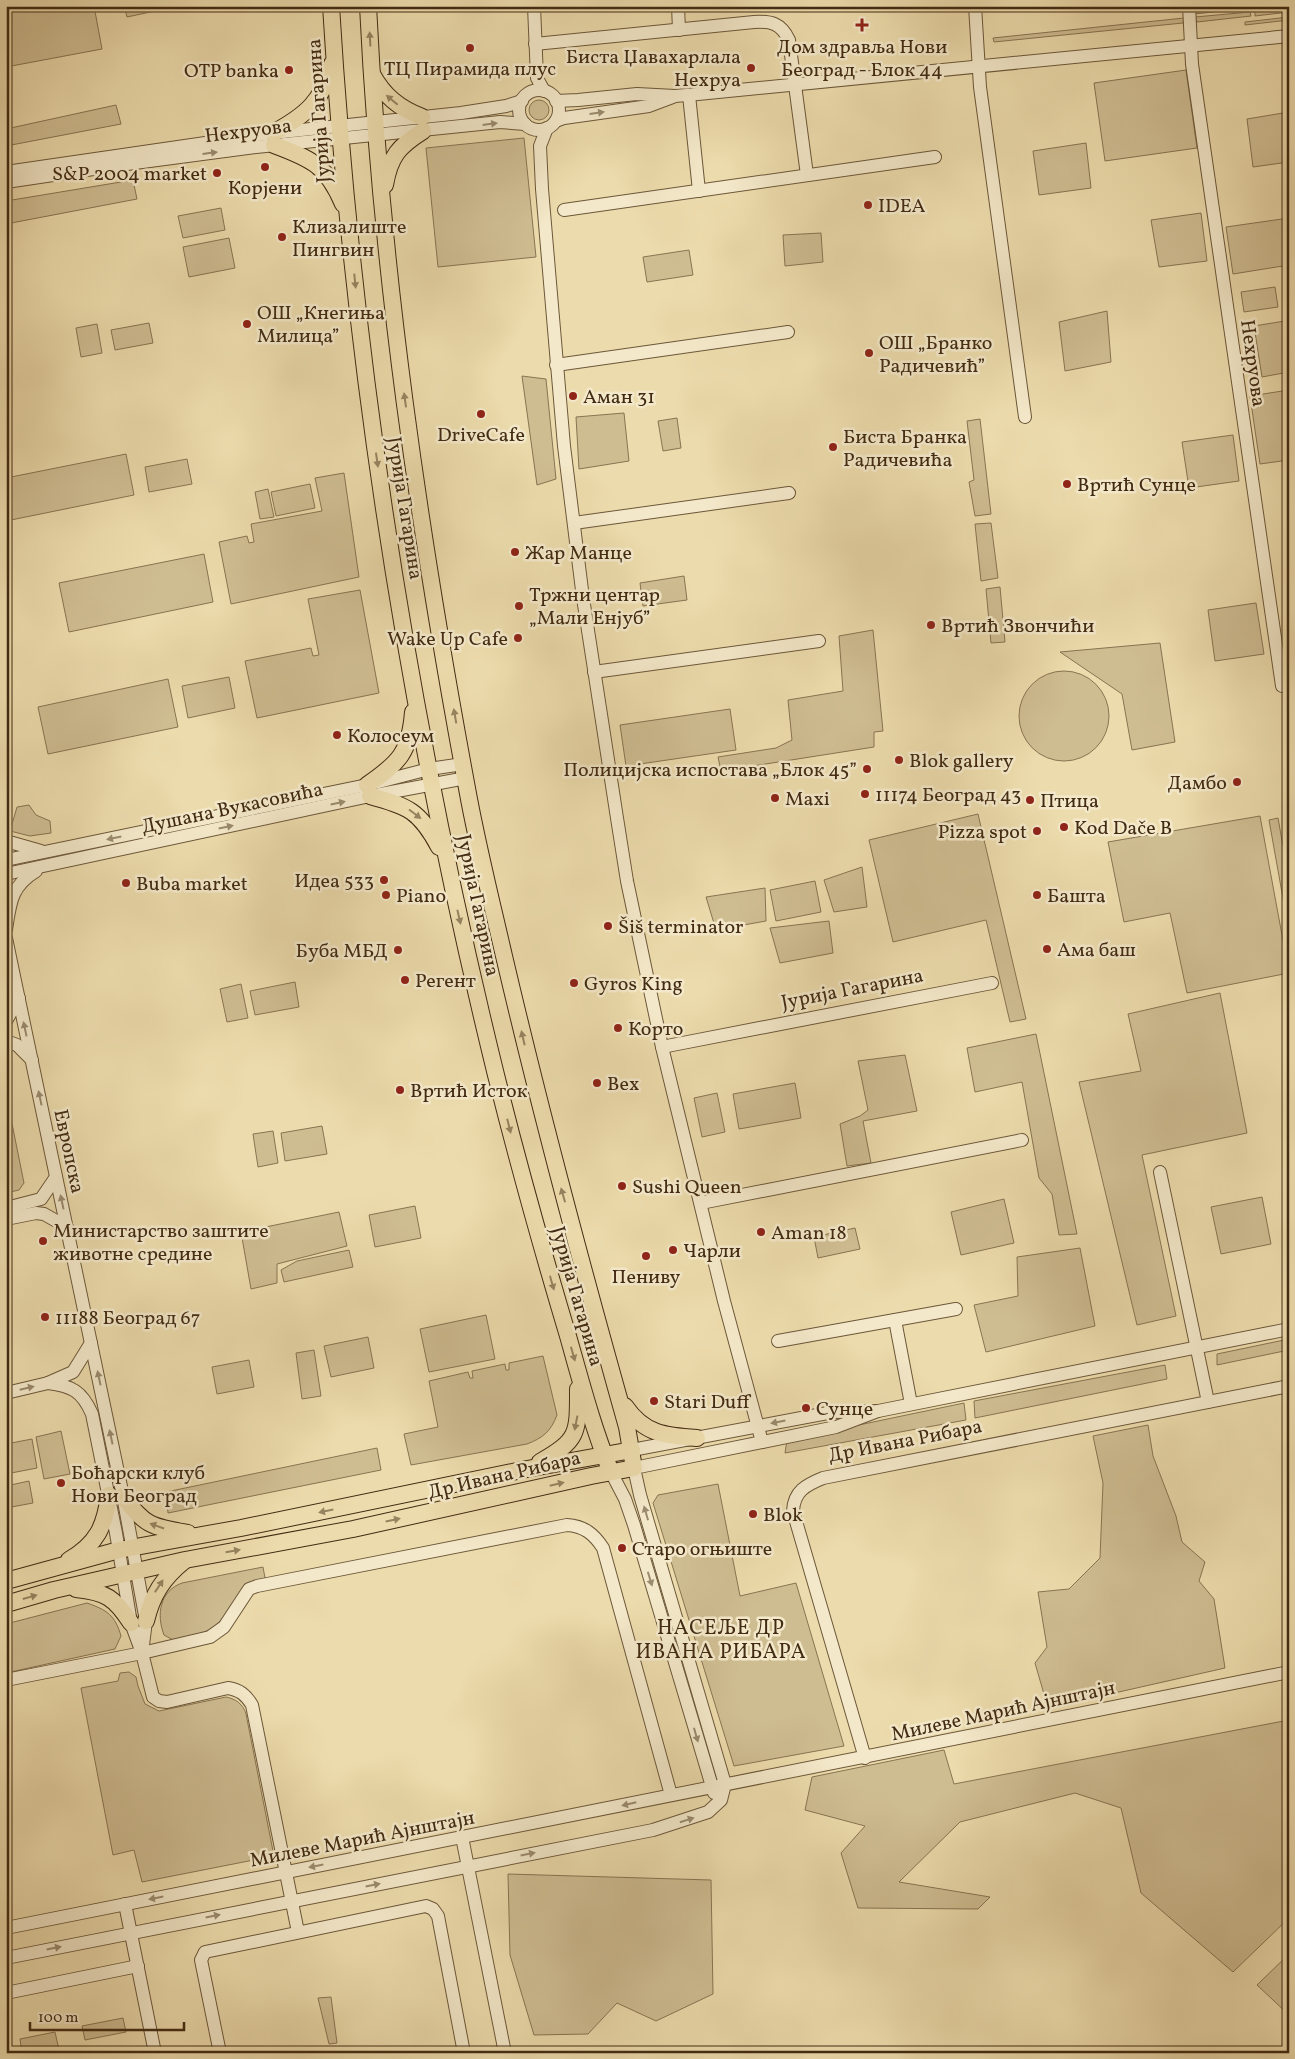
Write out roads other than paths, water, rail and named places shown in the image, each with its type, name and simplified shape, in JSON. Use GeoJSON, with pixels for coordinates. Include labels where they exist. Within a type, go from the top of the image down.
{"type":"FeatureCollection","features":[{"type":"Feature","properties":{"kind":"main road","name":"Јурија Гагарина"},"geometry":{"type":"LineString","coordinates":[[331,6],[348,215],[376,455],[414,692],[430,777],[447,864],[480,1009],[521,1173],[579,1374],[611,1472]]}},
{"type":"Feature","properties":{"kind":"main road","name":"Јурија Гагарина"},"geometry":{"type":"LineString","coordinates":[[368,6],[371,72],[382,210],[402,378],[434,598],[464,771],[488,885],[540,1109],[618,1394],[632,1450],[634,1468]]}},
{"type":"Feature","properties":{"kind":"main road"},"geometry":{"type":"LineString","coordinates":[[334,57],[324,87],[314,105],[274,139],[320,166],[331,181],[348,215]]}},
{"type":"Feature","properties":{"kind":"main road"},"geometry":{"type":"LineString","coordinates":[[371,72],[381,90],[423,124],[392,159],[385,182],[382,210]]}},
{"type":"Feature","properties":{"kind":"main road"},"geometry":{"type":"LineString","coordinates":[[414,692],[411,730],[402,755],[396,764],[368,791],[413,811],[420,817],[433,836],[447,864]]}},
{"type":"Feature","properties":{"kind":"main road"},"geometry":{"type":"LineString","coordinates":[[528,1468],[562,1449],[573,1435],[578,1419],[579,1374]]}},
{"type":"Feature","properties":{"kind":"main road"},"geometry":{"type":"LineString","coordinates":[[618,1394],[634,1418],[642,1425],[667,1435],[696,1438]]}},
{"type":"Feature","properties":{"kind":"main road","name":"Др Ивана Рибара"},"geometry":{"type":"LineString","coordinates":[[6,1580],[126,1549],[528,1468],[632,1450]]}},
{"type":"Feature","properties":{"kind":"main road","name":"Др Ивана Рибара"},"geometry":{"type":"LineString","coordinates":[[6,1604],[54,1590],[185,1560],[353,1529],[634,1468]]}},
{"type":"Feature","properties":{"kind":"main road"},"geometry":{"type":"LineString","coordinates":[[53,1568],[71,1560],[99,1535],[116,1496],[150,1524],[164,1529],[203,1535]]}},
{"type":"Feature","properties":{"kind":"main road"},"geometry":{"type":"LineString","coordinates":[[54,1590],[90,1590],[108,1596],[138,1622],[161,1583],[185,1560]]}},
{"type":"Feature","properties":{"kind":"street"},"geometry":{"type":"LineString","coordinates":[[534,6],[537,78],[544,91],[556,101],[558,111],[540,146]]}},
{"type":"Feature","properties":{"kind":"street"},"geometry":{"type":"LineString","coordinates":[[678,6],[678,30]]}},
{"type":"Feature","properties":{"kind":"street"},"geometry":{"type":"LineString","coordinates":[[975,6],[978,67],[1025,417]]}},
{"type":"Feature","properties":{"kind":"street","name":"Нехруова"},"geometry":{"type":"LineString","coordinates":[[1189,6],[1192,64],[1282,686]]}},
{"type":"Feature","properties":{"kind":"street"},"geometry":{"type":"LineString","coordinates":[[536,44],[771,21],[785,31],[789,40],[807,175]]}},
{"type":"Feature","properties":{"kind":"street"},"geometry":{"type":"LineString","coordinates":[[556,101],[651,94],[689,95],[1289,36]]}},
{"type":"Feature","properties":{"kind":"street"},"geometry":{"type":"LineString","coordinates":[[537,78],[519,113],[540,146],[556,365],[574,523],[594,672],[627,881],[662,1047],[724,1301],[762,1442]]}},
{"type":"Feature","properties":{"kind":"street"},"geometry":{"type":"LineString","coordinates":[[526,97],[544,91]]}},
{"type":"Feature","properties":{"kind":"street"},"geometry":{"type":"LineString","coordinates":[[689,95],[699,191]]}},
{"type":"Feature","properties":{"kind":"street"},"geometry":{"type":"LineString","coordinates":[[529,127],[551,124],[564,118],[649,106],[675,96]]}},
{"type":"Feature","properties":{"kind":"street","name":"Нехруова"},"geometry":{"type":"LineString","coordinates":[[423,124],[506,106],[526,97]]}},
{"type":"Feature","properties":{"kind":"street","name":"Нехруова"},"geometry":{"type":"LineString","coordinates":[[6,172],[340,131],[423,124],[500,122],[529,127]]}},
{"type":"Feature","properties":{"kind":"street","name":"Нехруова"},"geometry":{"type":"LineString","coordinates":[[6,182],[274,139]]}},
{"type":"Feature","properties":{"kind":"street"},"geometry":{"type":"LineString","coordinates":[[564,210],[934,157]]}},
{"type":"Feature","properties":{"kind":"street"},"geometry":{"type":"LineString","coordinates":[[556,365],[788,332]]}},
{"type":"Feature","properties":{"kind":"street"},"geometry":{"type":"LineString","coordinates":[[574,523],[789,493]]}},
{"type":"Feature","properties":{"kind":"street"},"geometry":{"type":"LineString","coordinates":[[594,672],[819,641]]}},
{"type":"Feature","properties":{"kind":"street","name":"Душана Вукасовића"},"geometry":{"type":"LineString","coordinates":[[6,874],[430,777],[464,771]]}},
{"type":"Feature","properties":{"kind":"street","name":"Душана Вукасовића"},"geometry":{"type":"LineString","coordinates":[[6,860],[368,791]]}},
{"type":"Feature","properties":{"kind":"street"},"geometry":{"type":"LineString","coordinates":[[6,841],[48,852]]}},
{"type":"Feature","properties":{"kind":"street"},"geometry":{"type":"LineString","coordinates":[[6,930],[16,889],[24,878],[42,867]]}},
{"type":"Feature","properties":{"kind":"street","name":"Европска"},"geometry":{"type":"LineString","coordinates":[[6,938],[92,1343],[126,1549]]}},
{"type":"Feature","properties":{"kind":"street","name":"Јурија Гагарина"},"geometry":{"type":"LineString","coordinates":[[662,1047],[992,983]]}},
{"type":"Feature","properties":{"kind":"street"},"geometry":{"type":"LineString","coordinates":[[6,1021],[19,998]]}},
{"type":"Feature","properties":{"kind":"street"},"geometry":{"type":"LineString","coordinates":[[6,1041],[17,1045],[32,1060]]}},
{"type":"Feature","properties":{"kind":"street"},"geometry":{"type":"LineString","coordinates":[[700,1203],[1022,1140]]}},
{"type":"Feature","properties":{"kind":"street"},"geometry":{"type":"LineString","coordinates":[[1160,1172],[1208,1402]]}},
{"type":"Feature","properties":{"kind":"street"},"geometry":{"type":"LineString","coordinates":[[6,1208],[41,1199],[56,1177]]}},
{"type":"Feature","properties":{"kind":"street"},"geometry":{"type":"LineString","coordinates":[[6,1219],[36,1213],[44,1214],[67,1227]]}},
{"type":"Feature","properties":{"kind":"street"},"geometry":{"type":"LineString","coordinates":[[778,1341],[956,1309]]}},
{"type":"Feature","properties":{"kind":"street"},"geometry":{"type":"LineString","coordinates":[[894,1320],[911,1404]]}},
{"type":"Feature","properties":{"kind":"street","name":"Др Ивана Рибара"},"geometry":{"type":"LineString","coordinates":[[634,1468],[836,1427],[878,1411],[1289,1328]]}},
{"type":"Feature","properties":{"kind":"street"},"geometry":{"type":"LineString","coordinates":[[6,1393],[48,1383],[73,1372],[92,1343]]}},
{"type":"Feature","properties":{"kind":"street","name":"Европска"},"geometry":{"type":"LineString","coordinates":[[48,1383],[77,1391],[88,1404],[116,1496]]}},
{"type":"Feature","properties":{"kind":"street","name":"Др Ивана Рибара"},"geometry":{"type":"LineString","coordinates":[[865,1758],[793,1511],[795,1497],[800,1490],[823,1478],[1289,1386]]}},
{"type":"Feature","properties":{"kind":"street","name":"Др Ивана Рибара"},"geometry":{"type":"LineString","coordinates":[[632,1450],[833,1412],[878,1411]]}},
{"type":"Feature","properties":{"kind":"street","name":"Јурија Гагарина"},"geometry":{"type":"LineString","coordinates":[[634,1468],[640,1495],[725,1784]]}},
{"type":"Feature","properties":{"kind":"street","name":"Јурија Гагарина"},"geometry":{"type":"LineString","coordinates":[[611,1472],[625,1499],[634,1525],[711,1786],[721,1800]]}},
{"type":"Feature","properties":{"kind":"street"},"geometry":{"type":"LineString","coordinates":[[6,1680],[195,1642],[215,1634],[228,1623],[249,1590],[257,1586],[511,1535],[567,1525],[574,1526],[594,1535],[603,1548],[671,1795]]}},
{"type":"Feature","properties":{"kind":"street"},"geometry":{"type":"LineString","coordinates":[[126,1549],[142,1653],[153,1697],[159,1701],[167,1702],[228,1688],[237,1690],[248,1698],[254,1713],[298,1932]]}},
{"type":"Feature","properties":{"kind":"street","name":"Милеве Марић Ајнштајн"},"geometry":{"type":"LineString","coordinates":[[6,1928],[1289,1672]]}},
{"type":"Feature","properties":{"kind":"street"},"geometry":{"type":"LineString","coordinates":[[6,1958],[670,1825],[708,1812],[721,1800],[725,1784]]}},
{"type":"Feature","properties":{"kind":"street"},"geometry":{"type":"LineString","coordinates":[[462,1837],[505,2053]]}},
{"type":"Feature","properties":{"kind":"street"},"geometry":{"type":"LineString","coordinates":[[125,1904],[155,2053]]}},
{"type":"Feature","properties":{"kind":"street"},"geometry":{"type":"LineString","coordinates":[[220,2053],[202,1968],[202,1955],[211,1950],[426,1906],[434,1909],[438,1916],[464,2053]]}},
{"type":"Feature","properties":{"kind":"street"},"geometry":{"type":"LineString","coordinates":[[6,1993],[138,1966]]}},
{"type":"Feature","properties":{"kind":"place","name":"Дом здравља Нови Београд - Блок 44"},"geometry":{"type":"Point","coordinates":[862,25]}},
{"type":"Feature","properties":{"kind":"place","name":"ТЦ Пирамида плус"},"geometry":{"type":"Point","coordinates":[470,48]}},
{"type":"Feature","properties":{"kind":"place","name":"Биста Џавахарлала Нехруа"},"geometry":{"type":"Point","coordinates":[751,68]}},
{"type":"Feature","properties":{"kind":"place","name":"OTP banka"},"geometry":{"type":"Point","coordinates":[289,70]}},
{"type":"Feature","properties":{"kind":"place","name":"Корјени"},"geometry":{"type":"Point","coordinates":[265,167]}},
{"type":"Feature","properties":{"kind":"place","name":"S&P 2004 market"},"geometry":{"type":"Point","coordinates":[217,173]}},
{"type":"Feature","properties":{"kind":"place","name":"IDEA"},"geometry":{"type":"Point","coordinates":[868,205]}},
{"type":"Feature","properties":{"kind":"place","name":"Клизалиште Пингвин"},"geometry":{"type":"Point","coordinates":[282,237]}},
{"type":"Feature","properties":{"kind":"place","name":"ОШ „Кнегиња Милица”"},"geometry":{"type":"Point","coordinates":[247,324]}},
{"type":"Feature","properties":{"kind":"place","name":"ОШ „Бранко Радичевић”"},"geometry":{"type":"Point","coordinates":[869,353]}},
{"type":"Feature","properties":{"kind":"place","name":"Аман 31"},"geometry":{"type":"Point","coordinates":[573,396]}},
{"type":"Feature","properties":{"kind":"place","name":"DriveCafe"},"geometry":{"type":"Point","coordinates":[481,414]}},
{"type":"Feature","properties":{"kind":"place","name":"Биста Бранка Радичевића"},"geometry":{"type":"Point","coordinates":[833,447]}},
{"type":"Feature","properties":{"kind":"place","name":"Вртић Сунце"},"geometry":{"type":"Point","coordinates":[1067,484]}},
{"type":"Feature","properties":{"kind":"place","name":"Жар Манце"},"geometry":{"type":"Point","coordinates":[515,552]}},
{"type":"Feature","properties":{"kind":"place","name":"Тржни центар „Мали Енјуб”"},"geometry":{"type":"Point","coordinates":[519,606]}},
{"type":"Feature","properties":{"kind":"place","name":"Вртић Звончићи"},"geometry":{"type":"Point","coordinates":[931,625]}},
{"type":"Feature","properties":{"kind":"place","name":"Wake Up Cafe"},"geometry":{"type":"Point","coordinates":[518,638]}},
{"type":"Feature","properties":{"kind":"place","name":"Колосеум"},"geometry":{"type":"Point","coordinates":[337,735]}},
{"type":"Feature","properties":{"kind":"place","name":"Blok gallery"},"geometry":{"type":"Point","coordinates":[899,760]}},
{"type":"Feature","properties":{"kind":"place","name":"Полицијска испостава „Блок 45”"},"geometry":{"type":"Point","coordinates":[867,769]}},
{"type":"Feature","properties":{"kind":"place","name":"Дамбо"},"geometry":{"type":"Point","coordinates":[1237,782]}},
{"type":"Feature","properties":{"kind":"place","name":"11174 Београд 43"},"geometry":{"type":"Point","coordinates":[865,794]}},
{"type":"Feature","properties":{"kind":"place","name":"Maxi"},"geometry":{"type":"Point","coordinates":[775,798]}},
{"type":"Feature","properties":{"kind":"place","name":"Птица"},"geometry":{"type":"Point","coordinates":[1030,800]}},
{"type":"Feature","properties":{"kind":"place","name":"Kod Dače B"},"geometry":{"type":"Point","coordinates":[1064,827]}},
{"type":"Feature","properties":{"kind":"place","name":"Pizza spot"},"geometry":{"type":"Point","coordinates":[1037,831]}},
{"type":"Feature","properties":{"kind":"place","name":"Идеа 533"},"geometry":{"type":"Point","coordinates":[384,880]}},
{"type":"Feature","properties":{"kind":"place","name":"Buba market"},"geometry":{"type":"Point","coordinates":[126,883]}},
{"type":"Feature","properties":{"kind":"place","name":"Piano"},"geometry":{"type":"Point","coordinates":[386,895]}},
{"type":"Feature","properties":{"kind":"place","name":"Башта"},"geometry":{"type":"Point","coordinates":[1037,895]}},
{"type":"Feature","properties":{"kind":"place","name":"Šiš terminator"},"geometry":{"type":"Point","coordinates":[608,926]}},
{"type":"Feature","properties":{"kind":"place","name":"Ама баш"},"geometry":{"type":"Point","coordinates":[1047,949]}},
{"type":"Feature","properties":{"kind":"place","name":"Буба МБД"},"geometry":{"type":"Point","coordinates":[398,950]}},
{"type":"Feature","properties":{"kind":"place","name":"Регент"},"geometry":{"type":"Point","coordinates":[405,980]}},
{"type":"Feature","properties":{"kind":"place","name":"Gyros King"},"geometry":{"type":"Point","coordinates":[574,983]}},
{"type":"Feature","properties":{"kind":"place","name":"Корто"},"geometry":{"type":"Point","coordinates":[618,1028]}},
{"type":"Feature","properties":{"kind":"place","name":"Bex"},"geometry":{"type":"Point","coordinates":[597,1083]}},
{"type":"Feature","properties":{"kind":"place","name":"Вртић Исток"},"geometry":{"type":"Point","coordinates":[400,1090]}},
{"type":"Feature","properties":{"kind":"place","name":"Sushi Queen"},"geometry":{"type":"Point","coordinates":[622,1186]}},
{"type":"Feature","properties":{"kind":"place","name":"Aman 18"},"geometry":{"type":"Point","coordinates":[761,1232]}},
{"type":"Feature","properties":{"kind":"place","name":"Министарство заштите животне средине"},"geometry":{"type":"Point","coordinates":[43,1241]}},
{"type":"Feature","properties":{"kind":"place","name":"Чарли"},"geometry":{"type":"Point","coordinates":[673,1250]}},
{"type":"Feature","properties":{"kind":"place","name":"Пениву"},"geometry":{"type":"Point","coordinates":[646,1256]}},
{"type":"Feature","properties":{"kind":"place","name":"11188 Београд 67"},"geometry":{"type":"Point","coordinates":[45,1317]}},
{"type":"Feature","properties":{"kind":"place","name":"Stari Duff"},"geometry":{"type":"Point","coordinates":[654,1401]}},
{"type":"Feature","properties":{"kind":"place","name":"Сунце"},"geometry":{"type":"Point","coordinates":[806,1408]}},
{"type":"Feature","properties":{"kind":"place","name":"Боћарски клуб Нови Београд"},"geometry":{"type":"Point","coordinates":[61,1483]}},
{"type":"Feature","properties":{"kind":"place","name":"Blok"},"geometry":{"type":"Point","coordinates":[753,1514]}},
{"type":"Feature","properties":{"kind":"place","name":"Старо огњиште"},"geometry":{"type":"Point","coordinates":[622,1548]}},
{"type":"Feature","properties":{"kind":"district","name":"НАСЕЉЕ ДР ИВАНА РИБАРА"},"geometry":{"type":"Point","coordinates":[721,1639]}}]}
